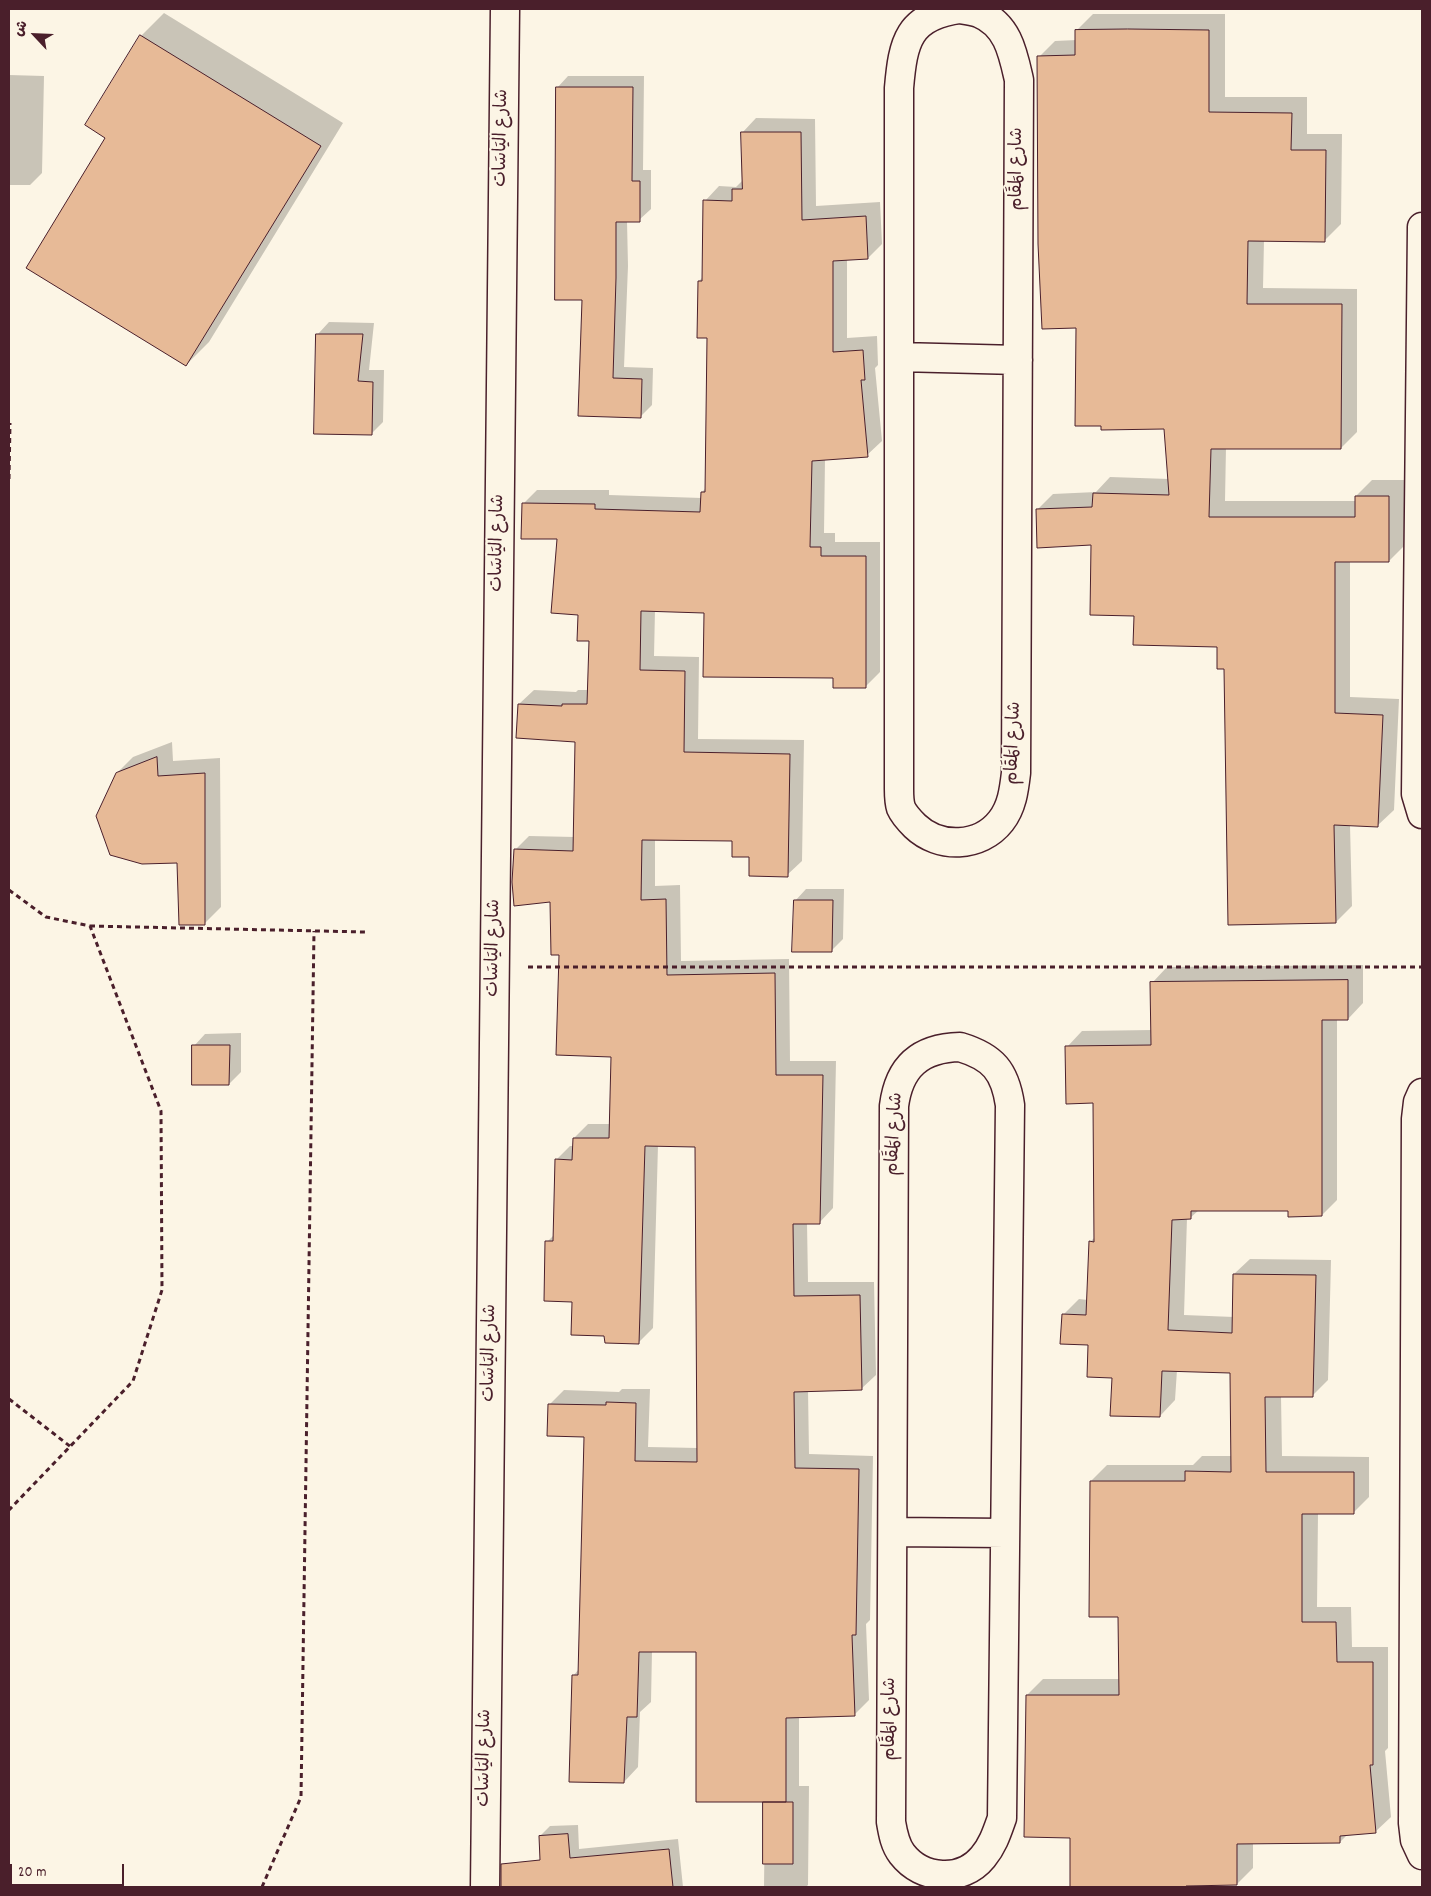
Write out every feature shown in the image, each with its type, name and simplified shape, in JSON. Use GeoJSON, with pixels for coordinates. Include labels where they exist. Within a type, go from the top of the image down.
{"type":"FeatureCollection","features":[{"type":"Feature","properties":{"kind":"street","name":"شارع اليَاسَات"},"geometry":{"type":"LineString","coordinates":[[485,1887],[505,9]]}},
{"type":"Feature","properties":{"kind":"street","name":"شارع المَقَام"},"geometry":{"type":"LineString","coordinates":[[960,9],[979,13],[996,23],[1008,39],[1019,80],[1016,774],[1009,809],[1001,822],[990,832],[970,841],[947,842],[933,838],[920,831],[909,821],[901,808],[899,788],[899,357],[899,88],[904,48],[913,32],[926,20],[942,12],[960,9]]}},
{"type":"Feature","properties":{"kind":"street"},"geometry":{"type":"LineString","coordinates":[[1422,227],[1416,794],[1422,814]]}},
{"type":"Feature","properties":{"kind":"street"},"geometry":{"type":"LineString","coordinates":[[899,357],[1018,360]]}},
{"type":"Feature","properties":{"kind":"street","name":"شارع المَقَام"},"geometry":{"type":"LineString","coordinates":[[960,1047],[976,1052],[990,1060],[1001,1073],[1008,1088],[1010,1105],[1005,1533],[1002,1818],[991,1846],[982,1858],[971,1867],[944,1881],[913,1866],[901,1853],[893,1838],[891,1822],[894,1106],[896,1090],[902,1075],[913,1062],[927,1052],[943,1048],[960,1047]]}},
{"type":"Feature","properties":{"kind":"street"},"geometry":{"type":"LineString","coordinates":[[1422,1093],[1418,1102],[1416,1119],[1418,1541],[1413,1823],[1415,1840],[1422,1855]]}},
{"type":"Feature","properties":{"kind":"street"},"geometry":{"type":"LineString","coordinates":[[892,1532],[1005,1533]]}},
{"type":"Feature","properties":{"kind":"path"},"geometry":{"type":"LineString","coordinates":[[9,479],[10,423]]}},
{"type":"Feature","properties":{"kind":"path"},"geometry":{"type":"LineString","coordinates":[[9,890],[46,917],[90,926],[365,932]]}},
{"type":"Feature","properties":{"kind":"path"},"geometry":{"type":"LineString","coordinates":[[9,1510],[133,1381],[162,1290],[161,1111],[90,926]]}},
{"type":"Feature","properties":{"kind":"path"},"geometry":{"type":"LineString","coordinates":[[262,1887],[301,1798],[314,931]]}},
{"type":"Feature","properties":{"kind":"path"},"geometry":{"type":"LineString","coordinates":[[495,967],[1422,967]]}},
{"type":"Feature","properties":{"kind":"path"},"geometry":{"type":"LineString","coordinates":[[9,1399],[70,1447]]}},
{"type":"Feature","properties":{"kind":"building"},"geometry":{"type":"Polygon","coordinates":[[[1075,30],[1209,30],[1209,112],[1292,113],[1291,150],[1326,150],[1325,242],[1248,241],[1247,304],[1342,304],[1341,449],[1211,449],[1209,517],[1355,517],[1355,496],[1389,496],[1389,562],[1335,562],[1335,713],[1383,715],[1378,827],[1334,825],[1336,923],[1228,925],[1224,669],[1217,669],[1217,647],[1133,645],[1134,616],[1090,615],[1091,545],[1037,548],[1036,509],[1092,507],[1093,493],[1169,495],[1164,429],[1101,430],[1101,426],[1075,426],[1076,328],[1042,329],[1038,244],[1037,56],[1075,55],[1075,30]]]}},
{"type":"Feature","properties":{"kind":"building"},"geometry":{"type":"Polygon","coordinates":[[[140,35],[321,146],[186,366],[26,268],[105,138],[85,125],[140,35]]]}},
{"type":"Feature","properties":{"kind":"building"},"geometry":{"type":"Polygon","coordinates":[[[556,87],[633,87],[632,181],[640,181],[640,222],[616,222],[613,378],[642,379],[641,418],[578,416],[582,300],[555,300],[556,87]]]}},
{"type":"Feature","properties":{"kind":"building"},"geometry":{"type":"Polygon","coordinates":[[[741,132],[801,132],[802,220],[866,216],[868,259],[833,261],[833,352],[863,350],[865,380],[861,380],[868,457],[812,461],[810,547],[821,547],[821,556],[866,556],[866,688],[833,688],[833,678],[703,677],[704,613],[641,611],[640,670],[685,671],[684,752],[790,754],[788,877],[749,876],[749,857],[732,857],[732,841],[642,840],[641,900],[666,899],[667,975],[775,973],[776,1075],[823,1075],[820,1224],[793,1224],[794,1296],[860,1295],[862,1390],[794,1392],[795,1468],[859,1469],[856,1635],[852,1635],[855,1716],[786,1718],[786,1802],[696,1802],[696,1652],[639,1652],[637,1717],[627,1717],[624,1783],[569,1782],[572,1675],[578,1675],[584,1437],[547,1436],[548,1404],[606,1405],[606,1402],[636,1403],[635,1461],[697,1462],[695,1147],[645,1146],[639,1344],[605,1343],[604,1336],[571,1335],[572,1302],[544,1301],[545,1241],[553,1241],[555,1159],[572,1160],[573,1138],[609,1138],[611,1057],[556,1055],[559,955],[551,955],[550,902],[514,906],[512,882],[514,849],[573,851],[575,742],[516,738],[518,704],[562,706],[562,704],[587,704],[589,641],[577,641],[578,615],[551,613],[557,539],[521,539],[522,503],[595,504],[595,509],[700,512],[701,492],[705,492],[707,338],[697,338],[698,281],[702,281],[703,200],[732,201],[732,189],[742,189],[741,132]]]}},
{"type":"Feature","properties":{"kind":"building"},"geometry":{"type":"Polygon","coordinates":[[[316,334],[363,334],[358,381],[373,382],[372,435],[314,434],[316,334]]]}},
{"type":"Feature","properties":{"kind":"building"},"geometry":{"type":"Polygon","coordinates":[[[157,757],[158,776],[205,773],[205,925],[179,925],[177,863],[142,864],[110,855],[96,816],[116,773],[157,757]]]}},
{"type":"Feature","properties":{"kind":"building"},"geometry":{"type":"Polygon","coordinates":[[[794,900],[833,900],[832,952],[792,952],[794,900]]]}},
{"type":"Feature","properties":{"kind":"building"},"geometry":{"type":"Polygon","coordinates":[[[1348,980],[1348,1020],[1322,1020],[1322,1216],[1288,1217],[1288,1211],[1191,1211],[1191,1219],[1172,1220],[1168,1330],[1232,1333],[1233,1274],[1316,1275],[1313,1397],[1265,1397],[1266,1472],[1354,1472],[1354,1514],[1302,1514],[1302,1622],[1336,1622],[1337,1662],[1373,1662],[1373,1765],[1370,1765],[1376,1833],[1340,1836],[1340,1843],[1237,1844],[1237,1885],[1070,1887],[1070,1838],[1024,1837],[1026,1695],[1119,1695],[1118,1617],[1089,1617],[1090,1481],[1185,1481],[1185,1471],[1231,1472],[1230,1373],[1162,1371],[1160,1417],[1110,1416],[1112,1378],[1087,1377],[1088,1345],[1060,1344],[1062,1314],[1086,1315],[1089,1241],[1094,1242],[1093,1103],[1066,1104],[1065,1046],[1151,1045],[1150,982],[1348,980]]]}},
{"type":"Feature","properties":{"kind":"building"},"geometry":{"type":"Polygon","coordinates":[[[192,1045],[230,1045],[229,1085],[192,1085],[192,1045]]]}},
{"type":"Feature","properties":{"kind":"building"},"geometry":{"type":"Polygon","coordinates":[[[763,1802],[793,1802],[793,1864],[763,1864],[763,1802]]]}},
{"type":"Feature","properties":{"kind":"building"},"geometry":{"type":"Polygon","coordinates":[[[568,1834],[570,1858],[669,1849],[673,1887],[501,1887],[501,1864],[540,1860],[539,1836],[568,1834]]]}}]}
